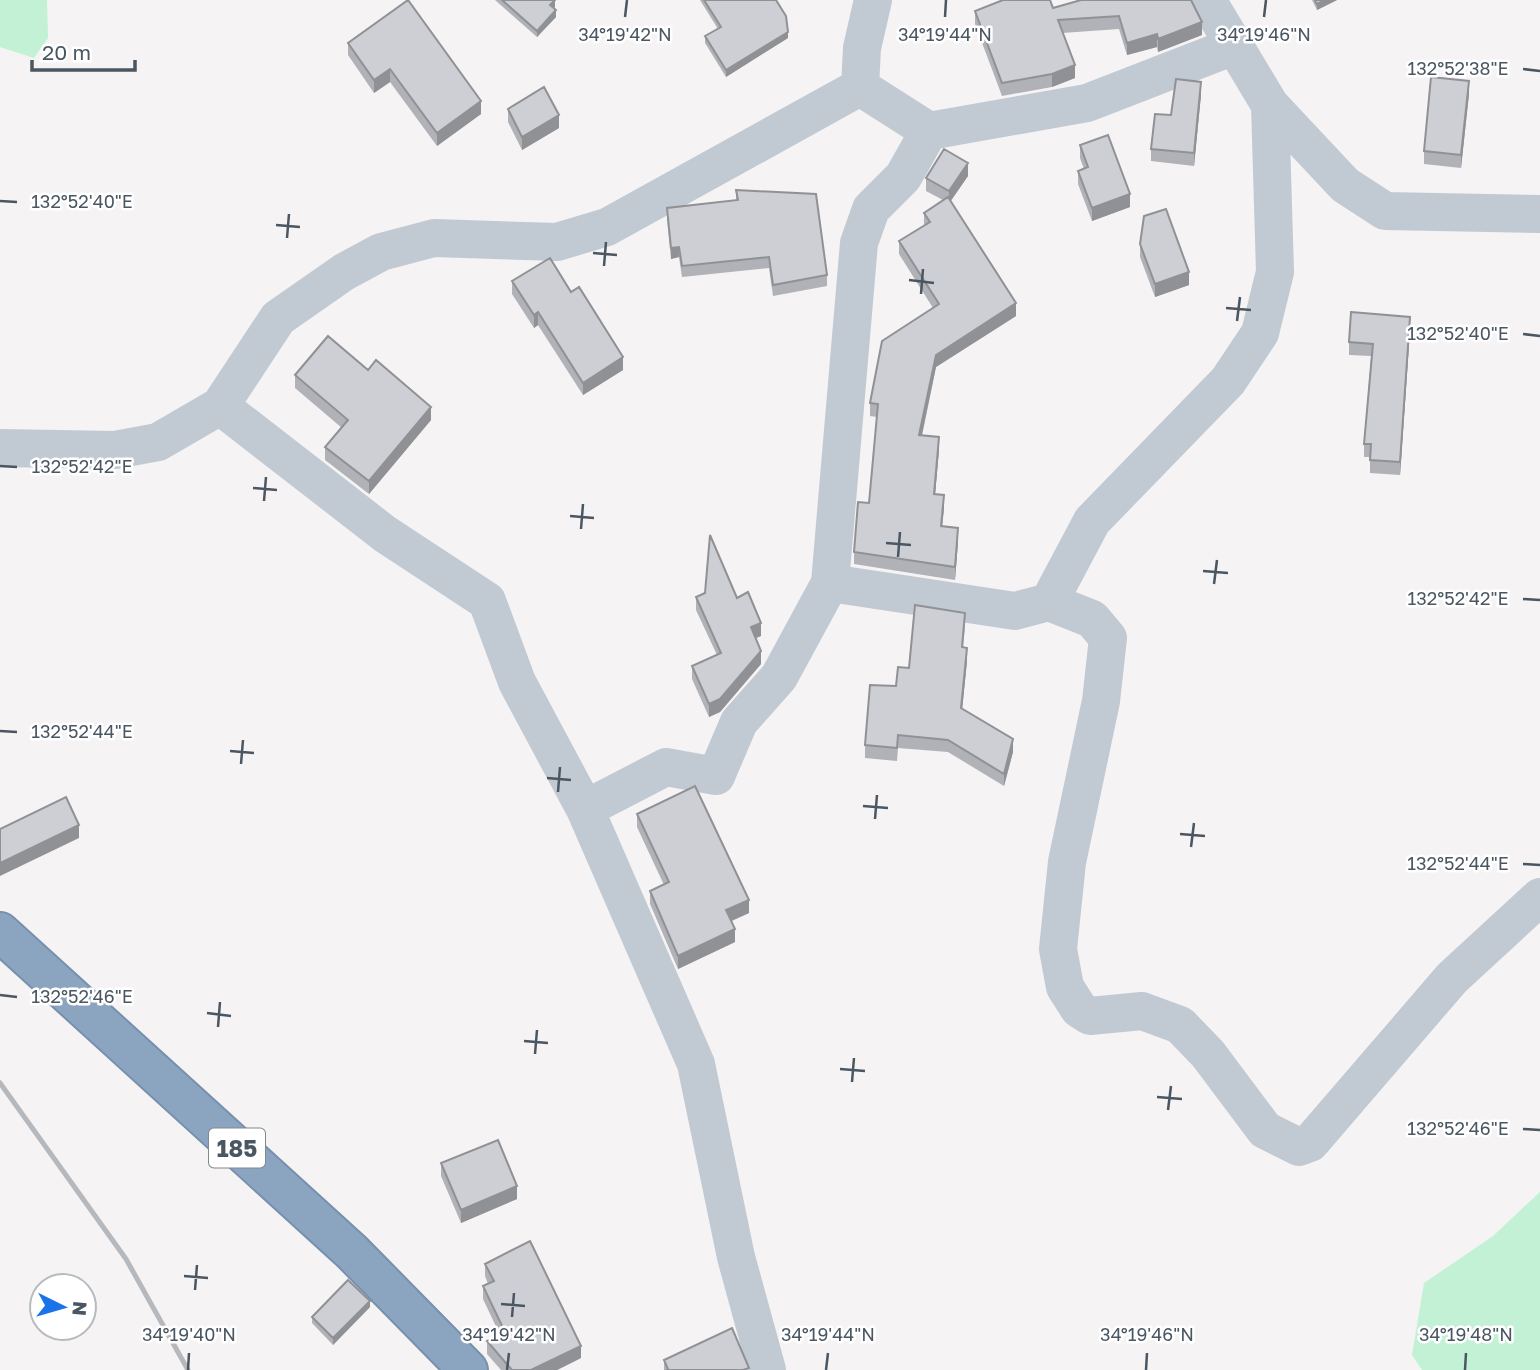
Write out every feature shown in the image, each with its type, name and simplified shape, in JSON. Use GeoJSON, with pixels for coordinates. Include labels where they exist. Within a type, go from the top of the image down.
{"type":"FeatureCollection","features":[{"type":"Feature","properties":{"kind":"highway","name":"185"},"geometry":{"type":"LineString","coordinates":[[0,932],[352,1252],[468,1370]]}},
{"type":"Feature","properties":{"kind":"street"},"geometry":{"type":"LineString","coordinates":[[860,87],[862,48],[873,0]]}},
{"type":"Feature","properties":{"kind":"street"},"geometry":{"type":"LineString","coordinates":[[1207,0],[1270,105],[1345,185],[1385,211],[1540,214]]}},
{"type":"Feature","properties":{"kind":"street"},"geometry":{"type":"LineString","coordinates":[[860,87],[929,131],[1087,103],[1234,46]]}},
{"type":"Feature","properties":{"kind":"street"},"geometry":{"type":"LineString","coordinates":[[0,448],[114,450],[158,442],[220,406],[278,318],[344,272],[381,252],[434,237],[557,242],[607,227],[860,87]]}},
{"type":"Feature","properties":{"kind":"street"},"geometry":{"type":"LineString","coordinates":[[1049,602],[1091,521],[1228,381],[1260,333],[1275,272],[1270,105]]}},
{"type":"Feature","properties":{"kind":"street"},"geometry":{"type":"LineString","coordinates":[[585,809],[666,767],[716,776],[740,722],[779,677],[830,583],[859,243],[871,209],[903,177],[929,131]]}},
{"type":"Feature","properties":{"kind":"street"},"geometry":{"type":"LineString","coordinates":[[220,406],[385,534],[488,601],[517,682],[585,809],[696,1064],[736,1257],[767,1370]]}},
{"type":"Feature","properties":{"kind":"street"},"geometry":{"type":"LineString","coordinates":[[830,583],[1015,611],[1049,602],[1092,619],[1108,638],[1101,701],[1068,862],[1058,950],[1065,987],[1079,1009],[1090,1016],[1142,1011],[1180,1026],[1208,1054],[1265,1130],[1299,1147],[1310,1143],[1451,978],[1540,897]]}},
{"type":"Feature","properties":{"kind":"green space"},"geometry":{"type":"Polygon","coordinates":[[[0,0],[47,0],[48,38],[34,58],[0,47],[0,0]]]}},
{"type":"Feature","properties":{"kind":"green space"},"geometry":{"type":"Polygon","coordinates":[[[1540,1192],[1540,1370],[1422,1370],[1412,1355],[1424,1283],[1493,1236],[1540,1192]]]}},
{"type":"Feature","properties":{"kind":"building"},"geometry":{"type":"Polygon","coordinates":[[[408,0],[481,101],[437,133],[390,69],[374,80],[348,43],[408,0]]]}},
{"type":"Feature","properties":{"kind":"building"},"geometry":{"type":"Polygon","coordinates":[[[502,0],[555,0],[550,5],[556,10],[537,31],[502,0]]]}},
{"type":"Feature","properties":{"kind":"building"},"geometry":{"type":"Polygon","coordinates":[[[704,0],[776,0],[786,16],[788,32],[726,70],[705,36],[721,27],[704,0]]]}},
{"type":"Feature","properties":{"kind":"building"},"geometry":{"type":"Polygon","coordinates":[[[1003,0],[1050,0],[1053,8],[1081,0],[1191,0],[1202,22],[1158,39],[1157,34],[1127,43],[1119,16],[1058,20],[1075,65],[1052,74],[1002,83],[975,11],[1003,0]]]}},
{"type":"Feature","properties":{"kind":"building"},"geometry":{"type":"Polygon","coordinates":[[[1431,77],[1469,81],[1461,155],[1424,151],[1431,77]]]}},
{"type":"Feature","properties":{"kind":"building"},"geometry":{"type":"Polygon","coordinates":[[[1176,79],[1201,82],[1194,153],[1151,149],[1155,114],[1171,115],[1176,79]]]}},
{"type":"Feature","properties":{"kind":"building"},"geometry":{"type":"Polygon","coordinates":[[[544,87],[559,115],[522,137],[508,109],[544,87]]]}},
{"type":"Feature","properties":{"kind":"building"},"geometry":{"type":"Polygon","coordinates":[[[1108,135],[1130,194],[1092,208],[1078,171],[1088,167],[1080,145],[1108,135]]]}},
{"type":"Feature","properties":{"kind":"building"},"geometry":{"type":"Polygon","coordinates":[[[944,149],[968,163],[949,191],[926,178],[944,149]]]}},
{"type":"Feature","properties":{"kind":"building"},"geometry":{"type":"Polygon","coordinates":[[[736,190],[816,194],[827,275],[773,285],[769,257],[682,266],[679,247],[671,248],[667,208],[738,200],[736,190]]]}},
{"type":"Feature","properties":{"kind":"building"},"geometry":{"type":"Polygon","coordinates":[[[948,197],[1016,303],[936,355],[919,435],[939,437],[934,494],[944,495],[941,526],[958,528],[955,567],[854,552],[858,502],[869,503],[878,404],[870,403],[882,341],[939,304],[899,241],[930,222],[924,213],[948,197]]]}},
{"type":"Feature","properties":{"kind":"building"},"geometry":{"type":"Polygon","coordinates":[[[1166,209],[1189,272],[1155,284],[1140,244],[1144,216],[1166,209]]]}},
{"type":"Feature","properties":{"kind":"building"},"geometry":{"type":"Polygon","coordinates":[[[550,258],[571,292],[579,287],[623,357],[583,383],[538,312],[534,315],[512,281],[550,258]]]}},
{"type":"Feature","properties":{"kind":"building"},"geometry":{"type":"Polygon","coordinates":[[[1351,312],[1410,317],[1400,462],[1370,460],[1371,444],[1364,444],[1373,344],[1349,342],[1351,312]]]}},
{"type":"Feature","properties":{"kind":"building"},"geometry":{"type":"Polygon","coordinates":[[[328,336],[368,370],[376,360],[431,407],[369,481],[325,447],[348,420],[295,375],[328,336]]]}},
{"type":"Feature","properties":{"kind":"building"},"geometry":{"type":"Polygon","coordinates":[[[710,535],[737,598],[748,592],[761,623],[751,627],[761,651],[720,699],[709,704],[692,666],[721,653],[696,597],[705,593],[710,535]]]}},
{"type":"Feature","properties":{"kind":"building"},"geometry":{"type":"Polygon","coordinates":[[[915,605],[965,613],[962,647],[967,648],[961,708],[1013,739],[1004,774],[948,740],[898,735],[897,748],[865,745],[870,685],[896,686],[898,667],[909,668],[915,605]]]}},
{"type":"Feature","properties":{"kind":"building"},"geometry":{"type":"Polygon","coordinates":[[[695,786],[749,900],[726,910],[735,929],[678,956],[650,891],[669,882],[637,814],[695,786]]]}},
{"type":"Feature","properties":{"kind":"building"},"geometry":{"type":"Polygon","coordinates":[[[66,797],[79,825],[0,863],[0,829],[66,797]]]}},
{"type":"Feature","properties":{"kind":"building"},"geometry":{"type":"Polygon","coordinates":[[[498,1140],[517,1186],[461,1210],[441,1163],[498,1140]]]}},
{"type":"Feature","properties":{"kind":"building"},"geometry":{"type":"Polygon","coordinates":[[[530,1241],[581,1346],[531,1370],[512,1370],[487,1341],[505,1332],[483,1286],[494,1281],[485,1264],[530,1241]]]}},
{"type":"Feature","properties":{"kind":"building"},"geometry":{"type":"Polygon","coordinates":[[[348,1280],[370,1301],[333,1338],[312,1317],[348,1280]]]}},
{"type":"Feature","properties":{"kind":"building"},"geometry":{"type":"Polygon","coordinates":[[[732,1328],[749,1368],[667,1370],[664,1360],[732,1328]]]}},
{"type":"Feature","properties":{"kind":"railway"},"geometry":{"type":"LineString","coordinates":[[0,1083],[126,1259],[188,1370]]}}]}
